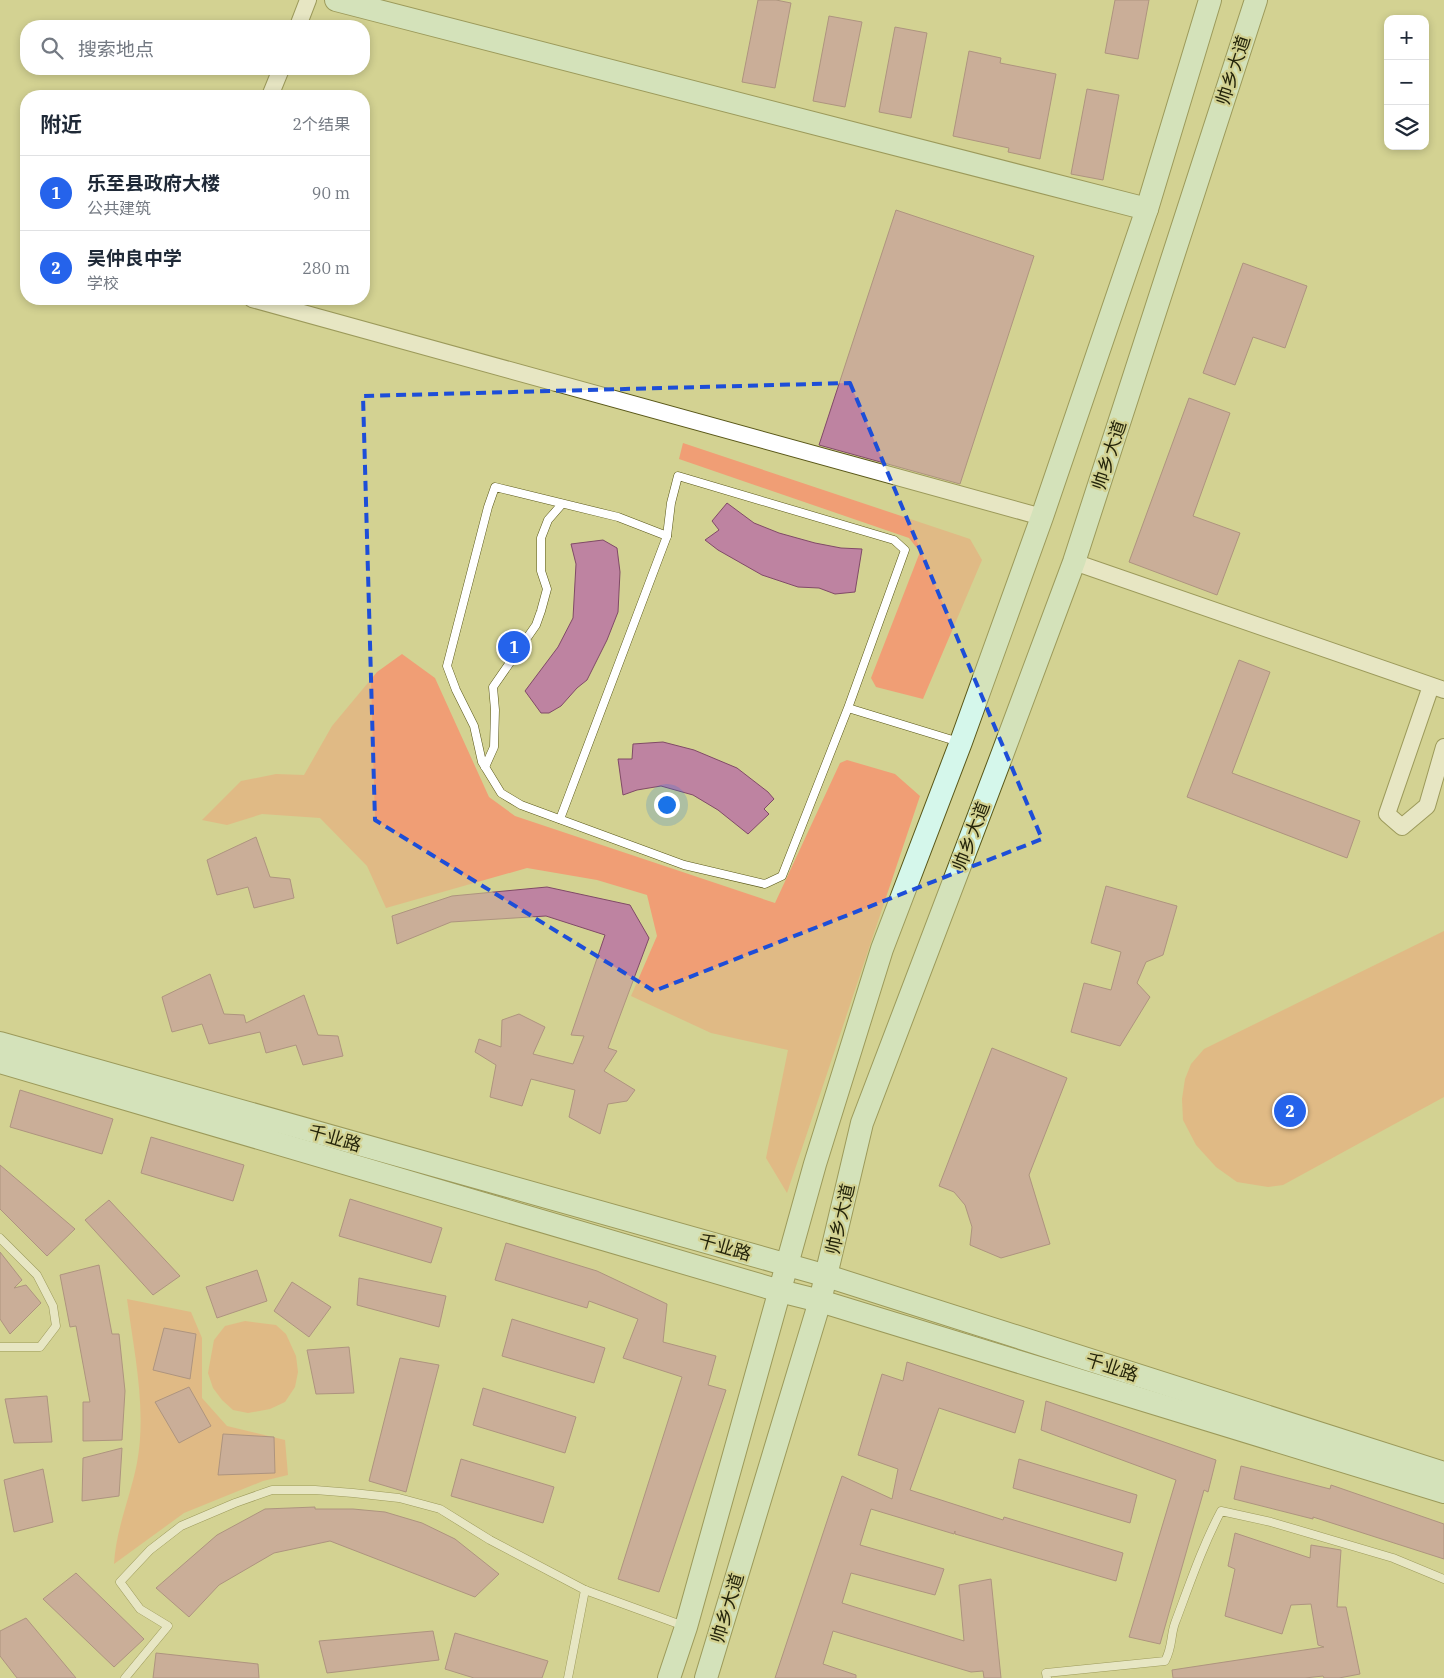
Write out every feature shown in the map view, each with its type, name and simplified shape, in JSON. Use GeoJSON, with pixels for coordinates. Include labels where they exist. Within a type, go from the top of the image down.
{"type":"FeatureCollection","features":[{"type":"Feature","properties":{"kind":"main road"},"geometry":{"type":"LineString","coordinates":[[336,0],[1147,209]]}},
{"type":"Feature","properties":{"kind":"main road","name":"帅乡大道"},"geometry":{"type":"LineString","coordinates":[[669,1678],[686,1627],[815,1164],[882,949],[961,742],[1042,517],[1147,209],[1210,0]]}},
{"type":"Feature","properties":{"kind":"main road","name":"帅乡大道"},"geometry":{"type":"LineString","coordinates":[[706,1678],[820,1301],[862,1123],[1074,562],[1256,0]]}},
{"type":"Feature","properties":{"kind":"main road","name":"千业路"},"geometry":{"type":"LineString","coordinates":[[0,1044],[827,1276],[1444,1473]]}},
{"type":"Feature","properties":{"kind":"main road","name":"千业路"},"geometry":{"type":"LineString","coordinates":[[0,1062],[780,1291],[820,1301],[1444,1492]]}},
{"type":"Feature","properties":{"kind":"street"},"geometry":{"type":"LineString","coordinates":[[300,20],[308,0]]}},
{"type":"Feature","properties":{"kind":"street"},"geometry":{"type":"LineString","coordinates":[[272,90],[279,75]]}},
{"type":"Feature","properties":{"kind":"street"},"geometry":{"type":"LineString","coordinates":[[274,305],[1042,517]]}},
{"type":"Feature","properties":{"kind":"street"},"geometry":{"type":"LineString","coordinates":[[1074,562],[1437,688],[1387,814],[1402,826],[1427,806],[1444,748]]}},
{"type":"Feature","properties":{"kind":"lane"},"geometry":{"type":"LineString","coordinates":[[560,819],[667,536],[671,503],[678,476],[894,540],[905,550],[848,708],[782,876],[765,884],[684,865],[521,805],[501,793],[482,762],[474,726],[456,690],[447,666],[488,508],[495,488],[618,517],[667,536]]}},
{"type":"Feature","properties":{"kind":"lane"},"geometry":{"type":"LineString","coordinates":[[485,767],[494,747],[494,687],[536,625],[547,589],[541,571],[541,538],[548,520],[562,504]]}},
{"type":"Feature","properties":{"kind":"lane"},"geometry":{"type":"LineString","coordinates":[[848,708],[961,742]]}},
{"type":"Feature","properties":{"kind":"lane"},"geometry":{"type":"LineString","coordinates":[[0,1238],[37,1275],[53,1306],[56,1326],[40,1347],[0,1347]]}},
{"type":"Feature","properties":{"kind":"lane"},"geometry":{"type":"LineString","coordinates":[[125,1678],[168,1626],[140,1609],[120,1582],[150,1550],[181,1526],[235,1503],[272,1490],[314,1490],[399,1498],[440,1509],[490,1540],[585,1590],[686,1627]]}},
{"type":"Feature","properties":{"kind":"lane"},"geometry":{"type":"LineString","coordinates":[[1047,1678],[1046,1672],[1165,1661],[1171,1649],[1174,1626],[1210,1532],[1221,1511],[1271,1522],[1393,1558],[1444,1579]]}},
{"type":"Feature","properties":{"kind":"lane"},"geometry":{"type":"LineString","coordinates":[[568,1678],[585,1590]]}},
{"type":"Feature","properties":{"kind":"highlighted area"},"geometry":{"type":"Polygon","coordinates":[[[850,383],[1042,839],[654,991],[375,820],[363,396],[850,383]]]}},
{"type":"Feature","properties":{"kind":"shaded area"},"geometry":{"type":"Polygon","coordinates":[[[683,443],[970,539],[982,560],[923,699],[876,687],[871,678],[920,552],[909,538],[679,459],[683,443]]]}},
{"type":"Feature","properties":{"kind":"shaded area"},"geometry":{"type":"Polygon","coordinates":[[[402,654],[435,678],[489,797],[515,816],[775,903],[840,763],[847,760],[895,774],[920,796],[787,1193],[766,1158],[788,1050],[711,1033],[631,996],[657,936],[647,895],[597,880],[527,868],[386,908],[367,866],[320,818],[262,814],[227,825],[202,820],[241,781],[276,774],[304,775],[332,726],[377,672],[402,654]]]}},
{"type":"Feature","properties":{"kind":"shaded area"},"geometry":{"type":"Polygon","coordinates":[[[1444,931],[1444,1097],[1283,1185],[1268,1187],[1237,1182],[1216,1167],[1196,1145],[1183,1120],[1182,1099],[1185,1079],[1191,1064],[1204,1049],[1444,931]]]}},
{"type":"Feature","properties":{"kind":"shaded area"},"geometry":{"type":"Polygon","coordinates":[[[127,1299],[191,1312],[202,1338],[202,1398],[227,1426],[285,1440],[288,1475],[263,1481],[184,1513],[114,1564],[117,1538],[134,1476],[140,1443],[140,1401],[127,1299]]]}},
{"type":"Feature","properties":{"kind":"shaded area"},"geometry":{"type":"Polygon","coordinates":[[[245,1321],[276,1325],[286,1334],[296,1356],[298,1372],[295,1387],[285,1402],[270,1409],[248,1413],[233,1410],[222,1400],[213,1388],[208,1373],[214,1340],[225,1326],[245,1321]]]}},
{"type":"Feature","properties":{"kind":"building"},"geometry":{"type":"Polygon","coordinates":[[[758,0],[776,0],[791,3],[775,88],[742,82],[758,0]]]}},
{"type":"Feature","properties":{"kind":"building"},"geometry":{"type":"Polygon","coordinates":[[[1115,0],[1149,0],[1138,59],[1105,53],[1115,0]]]}},
{"type":"Feature","properties":{"kind":"building"},"geometry":{"type":"Polygon","coordinates":[[[829,16],[862,22],[845,107],[813,101],[829,16]]]}},
{"type":"Feature","properties":{"kind":"building"},"geometry":{"type":"Polygon","coordinates":[[[895,27],[927,33],[911,118],[879,112],[895,27]]]}},
{"type":"Feature","properties":{"kind":"building"},"geometry":{"type":"Polygon","coordinates":[[[969,51],[1001,58],[1000,63],[1056,74],[1040,159],[1008,152],[1009,148],[953,136],[969,51]]]}},
{"type":"Feature","properties":{"kind":"building"},"geometry":{"type":"Polygon","coordinates":[[[1087,89],[1119,95],[1103,180],[1071,174],[1087,89]]]}},
{"type":"Feature","properties":{"kind":"building"},"geometry":{"type":"Polygon","coordinates":[[[896,210],[1034,256],[960,484],[819,445],[896,210]]]}},
{"type":"Feature","properties":{"kind":"building"},"geometry":{"type":"Polygon","coordinates":[[[1243,263],[1307,286],[1285,348],[1253,337],[1235,385],[1203,373],[1243,263]]]}},
{"type":"Feature","properties":{"kind":"building"},"geometry":{"type":"Polygon","coordinates":[[[1189,398],[1230,413],[1193,516],[1240,533],[1217,595],[1129,562],[1189,398]]]}},
{"type":"Feature","properties":{"kind":"building"},"geometry":{"type":"Polygon","coordinates":[[[727,503],[754,523],[779,533],[815,543],[841,548],[862,549],[855,592],[835,594],[819,588],[798,587],[762,575],[718,550],[705,540],[719,530],[712,521],[727,503]]]}},
{"type":"Feature","properties":{"kind":"building"},"geometry":{"type":"Polygon","coordinates":[[[603,540],[617,548],[620,572],[618,612],[607,640],[587,680],[561,706],[549,713],[541,713],[525,691],[558,647],[573,618],[576,564],[571,544],[603,540]]]}},
{"type":"Feature","properties":{"kind":"building"},"geometry":{"type":"Polygon","coordinates":[[[1239,660],[1270,672],[1232,773],[1360,821],[1347,858],[1187,797],[1239,660]]]}},
{"type":"Feature","properties":{"kind":"building"},"geometry":{"type":"Polygon","coordinates":[[[663,742],[694,750],[737,768],[768,792],[774,799],[764,809],[769,814],[748,834],[718,810],[693,795],[661,786],[637,790],[623,795],[618,759],[632,759],[633,744],[663,742]]]}},
{"type":"Feature","properties":{"kind":"building"},"geometry":{"type":"Polygon","coordinates":[[[256,837],[270,877],[290,879],[294,898],[254,908],[248,887],[217,895],[207,860],[256,837]]]}},
{"type":"Feature","properties":{"kind":"building"},"geometry":{"type":"Polygon","coordinates":[[[1106,886],[1177,906],[1163,955],[1146,962],[1137,983],[1150,997],[1120,1046],[1071,1032],[1084,983],[1111,990],[1121,952],[1091,943],[1106,886]]]}},
{"type":"Feature","properties":{"kind":"building"},"geometry":{"type":"Polygon","coordinates":[[[547,887],[630,905],[649,938],[608,1048],[617,1051],[604,1071],[635,1090],[627,1101],[608,1104],[600,1134],[569,1117],[575,1090],[531,1079],[522,1106],[490,1097],[496,1065],[475,1052],[479,1039],[501,1047],[502,1020],[519,1014],[545,1027],[533,1054],[573,1064],[584,1036],[571,1035],[605,935],[546,916],[451,922],[397,944],[392,916],[452,896],[547,887]]]}},
{"type":"Feature","properties":{"kind":"building"},"geometry":{"type":"Polygon","coordinates":[[[210,974],[224,1014],[244,1015],[246,1023],[304,995],[318,1035],[338,1036],[343,1056],[303,1065],[296,1045],[266,1053],[260,1032],[209,1044],[202,1024],[172,1032],[162,997],[210,974]]]}},
{"type":"Feature","properties":{"kind":"building"},"geometry":{"type":"Polygon","coordinates":[[[992,1048],[1067,1078],[1029,1175],[1050,1244],[1001,1258],[970,1245],[972,1227],[965,1205],[954,1192],[939,1186],[992,1048]]]}},
{"type":"Feature","properties":{"kind":"building"},"geometry":{"type":"Polygon","coordinates":[[[20,1090],[113,1119],[102,1154],[10,1127],[20,1090]]]}},
{"type":"Feature","properties":{"kind":"building"},"geometry":{"type":"Polygon","coordinates":[[[151,1137],[244,1165],[233,1201],[141,1173],[151,1137]]]}},
{"type":"Feature","properties":{"kind":"building"},"geometry":{"type":"Polygon","coordinates":[[[0,1165],[75,1229],[47,1256],[0,1209],[0,1165]]]}},
{"type":"Feature","properties":{"kind":"building"},"geometry":{"type":"Polygon","coordinates":[[[350,1199],[442,1228],[431,1263],[339,1236],[350,1199]]]}},
{"type":"Feature","properties":{"kind":"building"},"geometry":{"type":"Polygon","coordinates":[[[109,1200],[180,1276],[153,1295],[85,1220],[109,1200]]]}},
{"type":"Feature","properties":{"kind":"building"},"geometry":{"type":"Polygon","coordinates":[[[506,1243],[597,1271],[667,1304],[663,1342],[716,1356],[708,1385],[726,1390],[659,1592],[618,1579],[682,1377],[623,1358],[638,1319],[589,1301],[587,1308],[495,1280],[506,1243]]]}},
{"type":"Feature","properties":{"kind":"building"},"geometry":{"type":"Polygon","coordinates":[[[0,1252],[22,1280],[14,1288],[26,1285],[41,1303],[10,1334],[0,1319],[0,1252]]]}},
{"type":"Feature","properties":{"kind":"building"},"geometry":{"type":"Polygon","coordinates":[[[99,1265],[112,1334],[119,1334],[125,1391],[122,1440],[83,1441],[83,1402],[90,1402],[76,1326],[70,1327],[60,1275],[99,1265]]]}},
{"type":"Feature","properties":{"kind":"building"},"geometry":{"type":"Polygon","coordinates":[[[257,1270],[267,1301],[217,1318],[206,1287],[257,1270]]]}},
{"type":"Feature","properties":{"kind":"building"},"geometry":{"type":"Polygon","coordinates":[[[359,1278],[446,1296],[439,1327],[357,1305],[359,1278]]]}},
{"type":"Feature","properties":{"kind":"building"},"geometry":{"type":"Polygon","coordinates":[[[292,1282],[331,1307],[309,1337],[274,1311],[292,1282]]]}},
{"type":"Feature","properties":{"kind":"building"},"geometry":{"type":"Polygon","coordinates":[[[512,1319],[605,1348],[594,1383],[502,1356],[512,1319]]]}},
{"type":"Feature","properties":{"kind":"building"},"geometry":{"type":"Polygon","coordinates":[[[164,1328],[196,1334],[190,1379],[153,1370],[164,1328]]]}},
{"type":"Feature","properties":{"kind":"building"},"geometry":{"type":"Polygon","coordinates":[[[349,1347],[354,1393],[316,1394],[307,1350],[349,1347]]]}},
{"type":"Feature","properties":{"kind":"building"},"geometry":{"type":"Polygon","coordinates":[[[400,1358],[439,1365],[406,1492],[369,1481],[400,1358]]]}},
{"type":"Feature","properties":{"kind":"building"},"geometry":{"type":"Polygon","coordinates":[[[907,1362],[1024,1401],[1015,1433],[939,1408],[910,1490],[1003,1520],[1004,1517],[1123,1553],[1116,1581],[955,1534],[955,1531],[954,1534],[871,1509],[860,1545],[944,1569],[935,1595],[851,1573],[842,1603],[964,1641],[959,1585],[991,1579],[1001,1678],[984,1678],[983,1671],[971,1672],[833,1631],[823,1664],[856,1675],[856,1678],[775,1678],[842,1476],[892,1499],[898,1469],[858,1455],[882,1374],[903,1381],[907,1362]]]}},
{"type":"Feature","properties":{"kind":"building"},"geometry":{"type":"Polygon","coordinates":[[[189,1387],[211,1426],[179,1443],[155,1402],[189,1387]]]}},
{"type":"Feature","properties":{"kind":"building"},"geometry":{"type":"Polygon","coordinates":[[[483,1388],[576,1417],[565,1453],[473,1425],[483,1388]]]}},
{"type":"Feature","properties":{"kind":"building"},"geometry":{"type":"Polygon","coordinates":[[[47,1396],[52,1442],[14,1443],[5,1399],[47,1396]]]}},
{"type":"Feature","properties":{"kind":"building"},"geometry":{"type":"Polygon","coordinates":[[[1046,1401],[1216,1460],[1208,1492],[1204,1490],[1160,1644],[1129,1637],[1176,1480],[1041,1430],[1046,1401]]]}},
{"type":"Feature","properties":{"kind":"building"},"geometry":{"type":"Polygon","coordinates":[[[223,1434],[274,1437],[275,1473],[218,1475],[223,1434]]]}},
{"type":"Feature","properties":{"kind":"building"},"geometry":{"type":"Polygon","coordinates":[[[122,1448],[119,1496],[82,1501],[83,1458],[122,1448]]]}},
{"type":"Feature","properties":{"kind":"building"},"geometry":{"type":"Polygon","coordinates":[[[461,1459],[554,1487],[543,1523],[451,1496],[461,1459]]]}},
{"type":"Feature","properties":{"kind":"building"},"geometry":{"type":"Polygon","coordinates":[[[1019,1459],[1137,1495],[1130,1523],[1013,1488],[1019,1459]]]}},
{"type":"Feature","properties":{"kind":"building"},"geometry":{"type":"Polygon","coordinates":[[[1241,1466],[1330,1489],[1331,1485],[1444,1524],[1444,1559],[1313,1517],[1313,1519],[1234,1499],[1241,1466]]]}},
{"type":"Feature","properties":{"kind":"building"},"geometry":{"type":"Polygon","coordinates":[[[43,1469],[53,1522],[14,1532],[4,1480],[43,1469]]]}},
{"type":"Feature","properties":{"kind":"building"},"geometry":{"type":"Polygon","coordinates":[[[315,1507],[315,1509],[353,1509],[385,1512],[422,1523],[455,1539],[499,1574],[475,1597],[330,1541],[274,1553],[219,1585],[189,1617],[156,1588],[217,1535],[265,1509],[315,1507]]]}},
{"type":"Feature","properties":{"kind":"building"},"geometry":{"type":"Polygon","coordinates":[[[1235,1533],[1310,1558],[1311,1545],[1341,1550],[1337,1607],[1346,1607],[1360,1674],[1339,1678],[1324,1678],[1323,1676],[1305,1678],[1173,1678],[1172,1670],[1324,1647],[1318,1645],[1311,1604],[1291,1605],[1282,1634],[1225,1616],[1235,1569],[1228,1566],[1235,1533]]]}},
{"type":"Feature","properties":{"kind":"building"},"geometry":{"type":"Polygon","coordinates":[[[76,1573],[144,1639],[114,1667],[43,1599],[76,1573]]]}},
{"type":"Feature","properties":{"kind":"building"},"geometry":{"type":"Polygon","coordinates":[[[26,1618],[76,1678],[17,1678],[0,1656],[0,1631],[26,1618]]]}},
{"type":"Feature","properties":{"kind":"building"},"geometry":{"type":"Polygon","coordinates":[[[433,1631],[439,1660],[327,1673],[319,1641],[433,1631]]]}},
{"type":"Feature","properties":{"kind":"building"},"geometry":{"type":"Polygon","coordinates":[[[455,1633],[548,1661],[542,1678],[474,1678],[445,1669],[455,1633]]]}},
{"type":"Feature","properties":{"kind":"building"},"geometry":{"type":"Polygon","coordinates":[[[156,1653],[258,1664],[259,1678],[153,1678],[156,1653]]]}},
{"type":"Feature","properties":{"kind":"place","name":"乐至县政府大楼"},"geometry":{"type":"Point","coordinates":[514,647]}},
{"type":"Feature","properties":{"kind":"place","name":"吴仲良中学"},"geometry":{"type":"Point","coordinates":[1290,1111]}}]}
